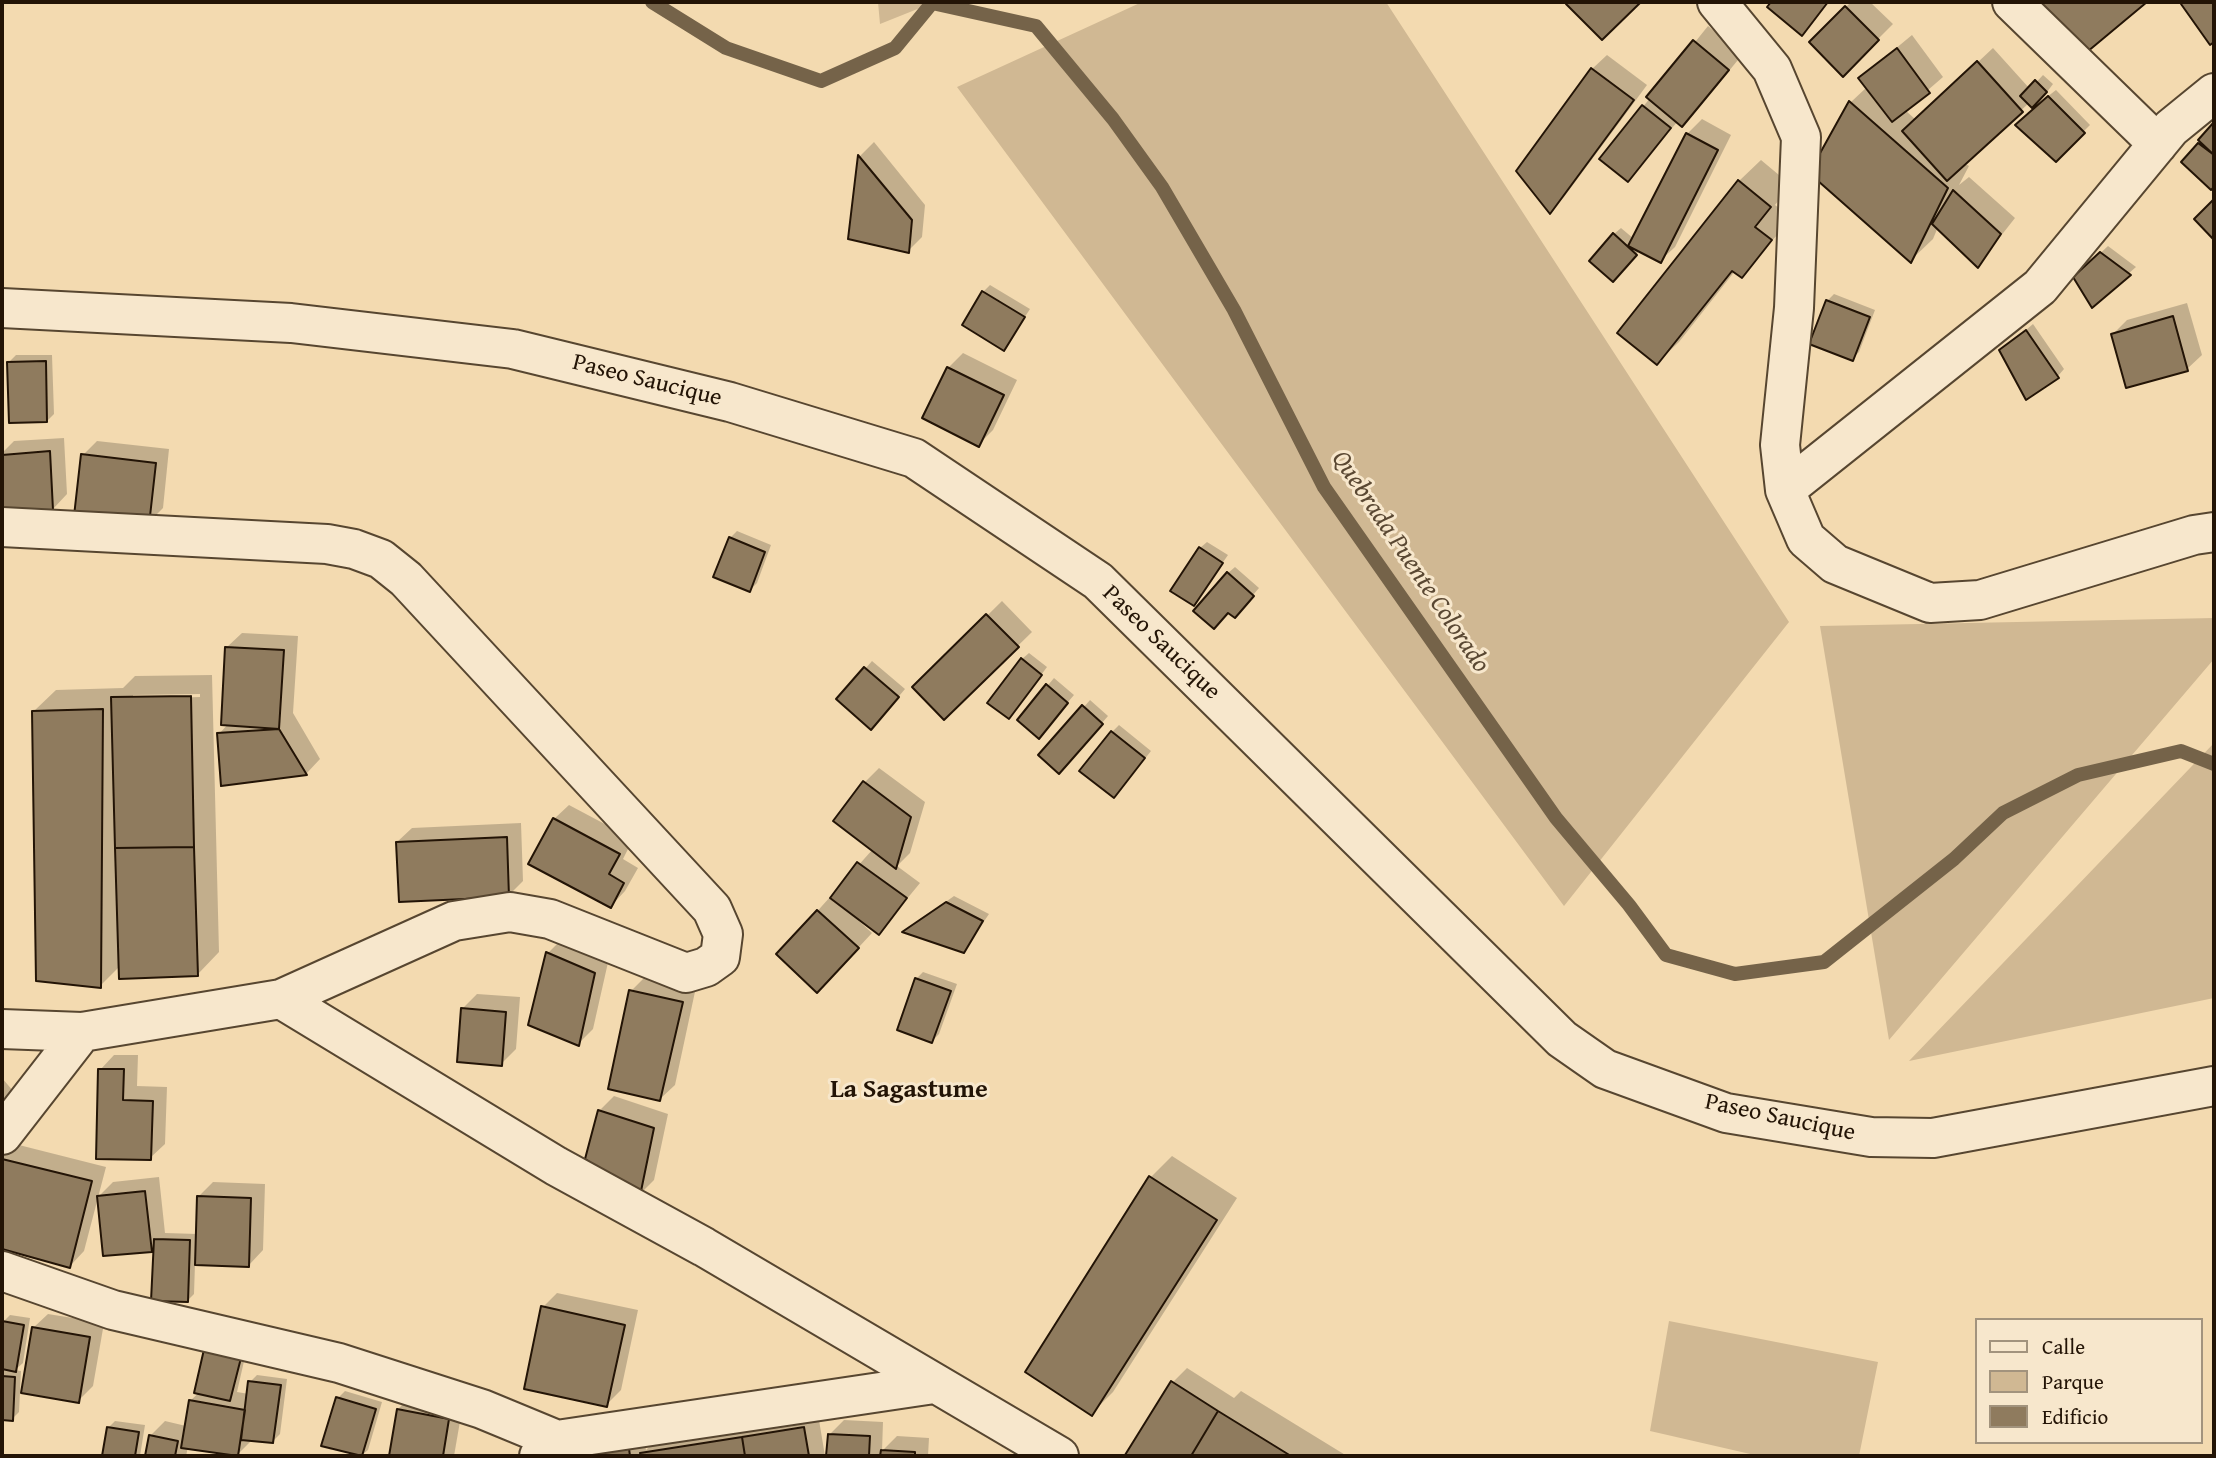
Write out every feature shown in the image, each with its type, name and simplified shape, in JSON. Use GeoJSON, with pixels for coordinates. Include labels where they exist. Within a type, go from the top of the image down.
{"type":"FeatureCollection","features":[{"type":"Feature","properties":{"kind":"street"},"geometry":{"type":"LineString","coordinates":[[1717,2],[1772,69],[1801,137],[1794,308],[1780,444],[1785,490],[1806,539],[1835,564],[1889,589],[1930,603],[1980,600],[2194,535],[2214,532]]}},
{"type":"Feature","properties":{"kind":"street"},"geometry":{"type":"LineString","coordinates":[[2012,2],[2158,144]]}},
{"type":"Feature","properties":{"kind":"street"},"geometry":{"type":"LineString","coordinates":[[1785,490],[2040,287],[2171,128],[2214,93]]}},
{"type":"Feature","properties":{"kind":"street","name":"Paseo Saucique"},"geometry":{"type":"LineString","coordinates":[[2,308],[291,323],[513,349],[730,402],[914,458],[1098,581],[1562,1039],[1605,1069],[1726,1113],[1871,1137],[1933,1138],[2214,1086]]}},
{"type":"Feature","properties":{"kind":"street"},"geometry":{"type":"LineString","coordinates":[[2,527],[327,544],[354,549],[381,559],[406,579],[685,879],[712,909],[723,934],[720,957],[706,967],[686,973],[562,923],[530,913],[510,912],[454,921],[281,999],[82,1032],[2,1029]]}},
{"type":"Feature","properties":{"kind":"street"},"geometry":{"type":"LineString","coordinates":[[281,999],[556,1166],[704,1247],[1059,1456]]}},
{"type":"Feature","properties":{"kind":"street"},"geometry":{"type":"LineString","coordinates":[[2,1135],[82,1032]]}},
{"type":"Feature","properties":{"kind":"street"},"geometry":{"type":"LineString","coordinates":[[2,1271],[113,1310],[339,1363],[482,1409],[548,1448],[934,1384]]}},
{"type":"Feature","properties":{"kind":"green space"},"geometry":{"type":"Polygon","coordinates":[[[878,2],[935,2],[880,24],[878,2]]]}},
{"type":"Feature","properties":{"kind":"green space"},"geometry":{"type":"Polygon","coordinates":[[[1142,2],[1386,2],[1789,622],[1564,906],[957,87],[1142,2]]]}},
{"type":"Feature","properties":{"kind":"green space"},"geometry":{"type":"Polygon","coordinates":[[[2214,618],[2214,659],[1889,1040],[1820,626],[2214,618]]]}},
{"type":"Feature","properties":{"kind":"green space"},"geometry":{"type":"Polygon","coordinates":[[[2214,743],[2214,998],[1909,1061],[2214,743]]]}},
{"type":"Feature","properties":{"kind":"green space"},"geometry":{"type":"Polygon","coordinates":[[[1669,1321],[1878,1362],[1859,1456],[1759,1456],[1650,1431],[1669,1321]]]}},
{"type":"Feature","properties":{"kind":"building"},"geometry":{"type":"Polygon","coordinates":[[[1641,2],[1602,40],[1566,4],[1641,2]]]}},
{"type":"Feature","properties":{"kind":"building"},"geometry":{"type":"Polygon","coordinates":[[[1771,2],[1828,2],[1802,36],[1767,7],[1771,2]]]}},
{"type":"Feature","properties":{"kind":"building"},"geometry":{"type":"Polygon","coordinates":[[[2039,2],[2147,2],[2081,57],[2039,2]]]}},
{"type":"Feature","properties":{"kind":"building"},"geometry":{"type":"Polygon","coordinates":[[[2214,2],[2214,42],[2210,45],[2181,4],[2214,2]]]}},
{"type":"Feature","properties":{"kind":"building"},"geometry":{"type":"Polygon","coordinates":[[[1845,6],[1879,40],[1843,77],[1809,42],[1845,6]]]}},
{"type":"Feature","properties":{"kind":"building"},"geometry":{"type":"Polygon","coordinates":[[[1693,40],[1729,70],[1682,127],[1646,97],[1693,40]]]}},
{"type":"Feature","properties":{"kind":"building"},"geometry":{"type":"Polygon","coordinates":[[[1897,48],[1930,93],[1892,122],[1858,78],[1897,48]]]}},
{"type":"Feature","properties":{"kind":"building"},"geometry":{"type":"Polygon","coordinates":[[[1977,61],[2023,112],[1947,181],[1902,131],[1977,61]]]}},
{"type":"Feature","properties":{"kind":"building"},"geometry":{"type":"Polygon","coordinates":[[[1591,68],[1634,100],[1550,214],[1516,171],[1591,68]]]}},
{"type":"Feature","properties":{"kind":"building"},"geometry":{"type":"Polygon","coordinates":[[[2035,80],[2047,92],[2032,108],[2020,96],[2035,80]]]}},
{"type":"Feature","properties":{"kind":"building"},"geometry":{"type":"Polygon","coordinates":[[[2048,96],[2085,133],[2056,162],[2015,125],[2048,96]]]}},
{"type":"Feature","properties":{"kind":"building"},"geometry":{"type":"Polygon","coordinates":[[[1849,101],[1948,188],[1911,263],[1809,173],[1849,101]]]}},
{"type":"Feature","properties":{"kind":"building"},"geometry":{"type":"Polygon","coordinates":[[[1642,105],[1671,128],[1628,182],[1599,159],[1642,105]]]}},
{"type":"Feature","properties":{"kind":"building"},"geometry":{"type":"Polygon","coordinates":[[[2214,122],[2214,155],[2198,140],[2214,122]]]}},
{"type":"Feature","properties":{"kind":"building"},"geometry":{"type":"Polygon","coordinates":[[[1686,133],[1718,150],[1661,263],[1628,246],[1686,133]]]}},
{"type":"Feature","properties":{"kind":"building"},"geometry":{"type":"Polygon","coordinates":[[[2198,143],[2214,155],[2214,187],[2211,190],[2181,162],[2198,143]]]}},
{"type":"Feature","properties":{"kind":"building"},"geometry":{"type":"Polygon","coordinates":[[[858,155],[912,220],[909,253],[848,239],[858,155]]]}},
{"type":"Feature","properties":{"kind":"building"},"geometry":{"type":"Polygon","coordinates":[[[1738,180],[1771,207],[1755,227],[1772,240],[1742,278],[1732,271],[1657,365],[1617,333],[1738,180]]]}},
{"type":"Feature","properties":{"kind":"building"},"geometry":{"type":"Polygon","coordinates":[[[1953,190],[2001,234],[1978,268],[1932,224],[1953,190]]]}},
{"type":"Feature","properties":{"kind":"building"},"geometry":{"type":"Polygon","coordinates":[[[2214,199],[2214,240],[2194,219],[2214,199]]]}},
{"type":"Feature","properties":{"kind":"building"},"geometry":{"type":"Polygon","coordinates":[[[1613,233],[1637,255],[1613,282],[1589,261],[1613,233]]]}},
{"type":"Feature","properties":{"kind":"building"},"geometry":{"type":"Polygon","coordinates":[[[2100,252],[2131,275],[2092,308],[2073,277],[2100,252]]]}},
{"type":"Feature","properties":{"kind":"building"},"geometry":{"type":"Polygon","coordinates":[[[982,291],[1025,317],[1004,351],[962,325],[982,291]]]}},
{"type":"Feature","properties":{"kind":"building"},"geometry":{"type":"Polygon","coordinates":[[[1826,300],[1870,317],[1853,361],[1809,344],[1826,300]]]}},
{"type":"Feature","properties":{"kind":"building"},"geometry":{"type":"Polygon","coordinates":[[[2173,316],[2188,371],[2126,388],[2111,334],[2173,316]]]}},
{"type":"Feature","properties":{"kind":"building"},"geometry":{"type":"Polygon","coordinates":[[[2026,330],[2059,378],[2026,400],[1999,350],[2026,330]]]}},
{"type":"Feature","properties":{"kind":"building"},"geometry":{"type":"Polygon","coordinates":[[[46,361],[47,422],[9,423],[7,362],[46,361]]]}},
{"type":"Feature","properties":{"kind":"building"},"geometry":{"type":"Polygon","coordinates":[[[947,367],[1004,395],[979,447],[922,418],[947,367]]]}},
{"type":"Feature","properties":{"kind":"building"},"geometry":{"type":"Polygon","coordinates":[[[50,451],[53,510],[2,514],[2,455],[50,451]]]}},
{"type":"Feature","properties":{"kind":"building"},"geometry":{"type":"Polygon","coordinates":[[[81,454],[156,463],[149,525],[74,516],[81,454]]]}},
{"type":"Feature","properties":{"kind":"building"},"geometry":{"type":"Polygon","coordinates":[[[729,537],[765,552],[750,592],[713,577],[729,537]]]}},
{"type":"Feature","properties":{"kind":"building"},"geometry":{"type":"Polygon","coordinates":[[[1199,547],[1223,563],[1194,606],[1170,591],[1199,547]]]}},
{"type":"Feature","properties":{"kind":"building"},"geometry":{"type":"Polygon","coordinates":[[[1227,572],[1254,596],[1235,618],[1228,613],[1214,629],[1193,611],[1227,572]]]}},
{"type":"Feature","properties":{"kind":"building"},"geometry":{"type":"Polygon","coordinates":[[[986,614],[1019,647],[944,720],[912,687],[986,614]]]}},
{"type":"Feature","properties":{"kind":"building"},"geometry":{"type":"Polygon","coordinates":[[[225,647],[284,650],[279,729],[221,725],[225,647]]]}},
{"type":"Feature","properties":{"kind":"building"},"geometry":{"type":"Polygon","coordinates":[[[1021,658],[1042,675],[1009,719],[987,703],[1021,658]]]}},
{"type":"Feature","properties":{"kind":"building"},"geometry":{"type":"Polygon","coordinates":[[[864,667],[899,697],[871,730],[836,699],[864,667]]]}},
{"type":"Feature","properties":{"kind":"building"},"geometry":{"type":"Polygon","coordinates":[[[1046,684],[1068,703],[1039,739],[1017,720],[1046,684]]]}},
{"type":"Feature","properties":{"kind":"building"},"geometry":{"type":"Polygon","coordinates":[[[191,696],[194,847],[115,848],[111,697],[191,696]]]}},
{"type":"Feature","properties":{"kind":"building"},"geometry":{"type":"Polygon","coordinates":[[[1082,705],[1103,724],[1059,774],[1038,755],[1082,705]]]}},
{"type":"Feature","properties":{"kind":"building"},"geometry":{"type":"Polygon","coordinates":[[[103,709],[101,988],[36,981],[32,711],[103,709]]]}},
{"type":"Feature","properties":{"kind":"building"},"geometry":{"type":"Polygon","coordinates":[[[279,729],[307,775],[221,786],[217,733],[279,729]]]}},
{"type":"Feature","properties":{"kind":"building"},"geometry":{"type":"Polygon","coordinates":[[[1111,731],[1145,758],[1114,798],[1079,771],[1111,731]]]}},
{"type":"Feature","properties":{"kind":"building"},"geometry":{"type":"Polygon","coordinates":[[[863,781],[911,817],[896,869],[833,821],[863,781]]]}},
{"type":"Feature","properties":{"kind":"building"},"geometry":{"type":"Polygon","coordinates":[[[553,818],[620,854],[609,874],[624,883],[611,908],[528,864],[553,818]]]}},
{"type":"Feature","properties":{"kind":"building"},"geometry":{"type":"Polygon","coordinates":[[[507,837],[509,897],[399,902],[396,842],[507,837]]]}},
{"type":"Feature","properties":{"kind":"building"},"geometry":{"type":"Polygon","coordinates":[[[194,847],[198,976],[119,979],[115,848],[194,847]]]}},
{"type":"Feature","properties":{"kind":"building"},"geometry":{"type":"Polygon","coordinates":[[[857,862],[907,898],[879,935],[830,898],[857,862]]]}},
{"type":"Feature","properties":{"kind":"building"},"geometry":{"type":"Polygon","coordinates":[[[946,902],[983,921],[964,953],[902,932],[946,902]]]}},
{"type":"Feature","properties":{"kind":"building"},"geometry":{"type":"Polygon","coordinates":[[[817,910],[859,948],[817,993],[776,954],[817,910]]]}},
{"type":"Feature","properties":{"kind":"building"},"geometry":{"type":"Polygon","coordinates":[[[546,952],[595,973],[579,1046],[528,1025],[546,952]]]}},
{"type":"Feature","properties":{"kind":"building"},"geometry":{"type":"Polygon","coordinates":[[[915,978],[951,991],[932,1043],[897,1030],[915,978]]]}},
{"type":"Feature","properties":{"kind":"building"},"geometry":{"type":"Polygon","coordinates":[[[629,990],[683,1002],[660,1101],[608,1089],[629,990]]]}},
{"type":"Feature","properties":{"kind":"building"},"geometry":{"type":"Polygon","coordinates":[[[461,1008],[506,1012],[502,1066],[457,1062],[461,1008]]]}},
{"type":"Feature","properties":{"kind":"building"},"geometry":{"type":"Polygon","coordinates":[[[98,1069],[124,1069],[123,1100],[153,1101],[151,1160],[96,1159],[98,1069]]]}},
{"type":"Feature","properties":{"kind":"building"},"geometry":{"type":"Polygon","coordinates":[[[598,1110],[654,1128],[640,1196],[585,1159],[598,1110]]]}},
{"type":"Feature","properties":{"kind":"building"},"geometry":{"type":"Polygon","coordinates":[[[2,1159],[92,1181],[70,1268],[2,1249],[2,1159]]]}},
{"type":"Feature","properties":{"kind":"building"},"geometry":{"type":"Polygon","coordinates":[[[1149,1176],[1217,1220],[1092,1416],[1025,1372],[1149,1176]]]}},
{"type":"Feature","properties":{"kind":"building"},"geometry":{"type":"Polygon","coordinates":[[[145,1191],[152,1252],[103,1256],[97,1196],[145,1191]]]}},
{"type":"Feature","properties":{"kind":"building"},"geometry":{"type":"Polygon","coordinates":[[[197,1196],[251,1198],[249,1267],[195,1265],[197,1196]]]}},
{"type":"Feature","properties":{"kind":"building"},"geometry":{"type":"Polygon","coordinates":[[[154,1239],[190,1240],[188,1302],[151,1301],[154,1239]]]}},
{"type":"Feature","properties":{"kind":"building"},"geometry":{"type":"Polygon","coordinates":[[[541,1306],[625,1325],[607,1407],[524,1389],[541,1306]]]}},
{"type":"Feature","properties":{"kind":"building"},"geometry":{"type":"Polygon","coordinates":[[[2,1321],[24,1325],[16,1372],[2,1369],[2,1321]]]}},
{"type":"Feature","properties":{"kind":"building"},"geometry":{"type":"Polygon","coordinates":[[[32,1327],[90,1337],[79,1403],[21,1393],[32,1327]]]}},
{"type":"Feature","properties":{"kind":"building"},"geometry":{"type":"Polygon","coordinates":[[[205,1345],[242,1354],[230,1401],[194,1393],[205,1345]]]}},
{"type":"Feature","properties":{"kind":"building"},"geometry":{"type":"Polygon","coordinates":[[[2,1376],[15,1377],[13,1421],[2,1420],[2,1376]]]}},
{"type":"Feature","properties":{"kind":"building"},"geometry":{"type":"Polygon","coordinates":[[[248,1381],[281,1385],[273,1443],[241,1440],[248,1381]]]}},
{"type":"Feature","properties":{"kind":"building"},"geometry":{"type":"Polygon","coordinates":[[[1171,1381],[1218,1411],[1191,1456],[1125,1455],[1171,1381]]]}},
{"type":"Feature","properties":{"kind":"building"},"geometry":{"type":"Polygon","coordinates":[[[336,1397],[376,1409],[362,1456],[321,1446],[336,1397]]]}},
{"type":"Feature","properties":{"kind":"building"},"geometry":{"type":"Polygon","coordinates":[[[189,1400],[245,1410],[238,1456],[181,1448],[189,1400]]]}},
{"type":"Feature","properties":{"kind":"building"},"geometry":{"type":"Polygon","coordinates":[[[397,1409],[449,1419],[443,1456],[389,1456],[397,1409]]]}},
{"type":"Feature","properties":{"kind":"building"},"geometry":{"type":"Polygon","coordinates":[[[1218,1411],[1291,1456],[1191,1456],[1218,1411]]]}},
{"type":"Feature","properties":{"kind":"building"},"geometry":{"type":"Polygon","coordinates":[[[107,1427],[139,1432],[135,1456],[102,1456],[107,1427]]]}},
{"type":"Feature","properties":{"kind":"building"},"geometry":{"type":"Polygon","coordinates":[[[804,1427],[809,1456],[745,1456],[742,1437],[804,1427]]]}},
{"type":"Feature","properties":{"kind":"building"},"geometry":{"type":"Polygon","coordinates":[[[828,1434],[870,1436],[869,1456],[826,1456],[828,1434]]]}},
{"type":"Feature","properties":{"kind":"building"},"geometry":{"type":"Polygon","coordinates":[[[149,1435],[178,1441],[175,1456],[145,1456],[149,1435]]]}},
{"type":"Feature","properties":{"kind":"building"},"geometry":{"type":"Polygon","coordinates":[[[742,1437],[745,1456],[641,1456],[640,1453],[742,1437]]]}},
{"type":"Feature","properties":{"kind":"building"},"geometry":{"type":"Polygon","coordinates":[[[628,1441],[630,1456],[567,1456],[628,1441]]]}},
{"type":"Feature","properties":{"kind":"building"},"geometry":{"type":"Polygon","coordinates":[[[881,1450],[915,1452],[915,1456],[880,1456],[881,1450]]]}},
{"type":"Feature","properties":{"kind":"waterway","name":"Quebrada Puente Colorado"},"geometry":{"type":"LineString","coordinates":[[652,2],[726,48],[821,81],[895,48],[932,3],[1036,26],[1113,119],[1162,187],[1234,310],[1324,487],[1556,818],[1629,905],[1666,955],[1735,974],[1824,962],[1954,859],[2003,813],[2078,775],[2181,751],[2214,764]]}},
{"type":"Feature","properties":{"kind":"district","name":"La Sagastume"},"geometry":{"type":"Point","coordinates":[909,1090]}}]}
